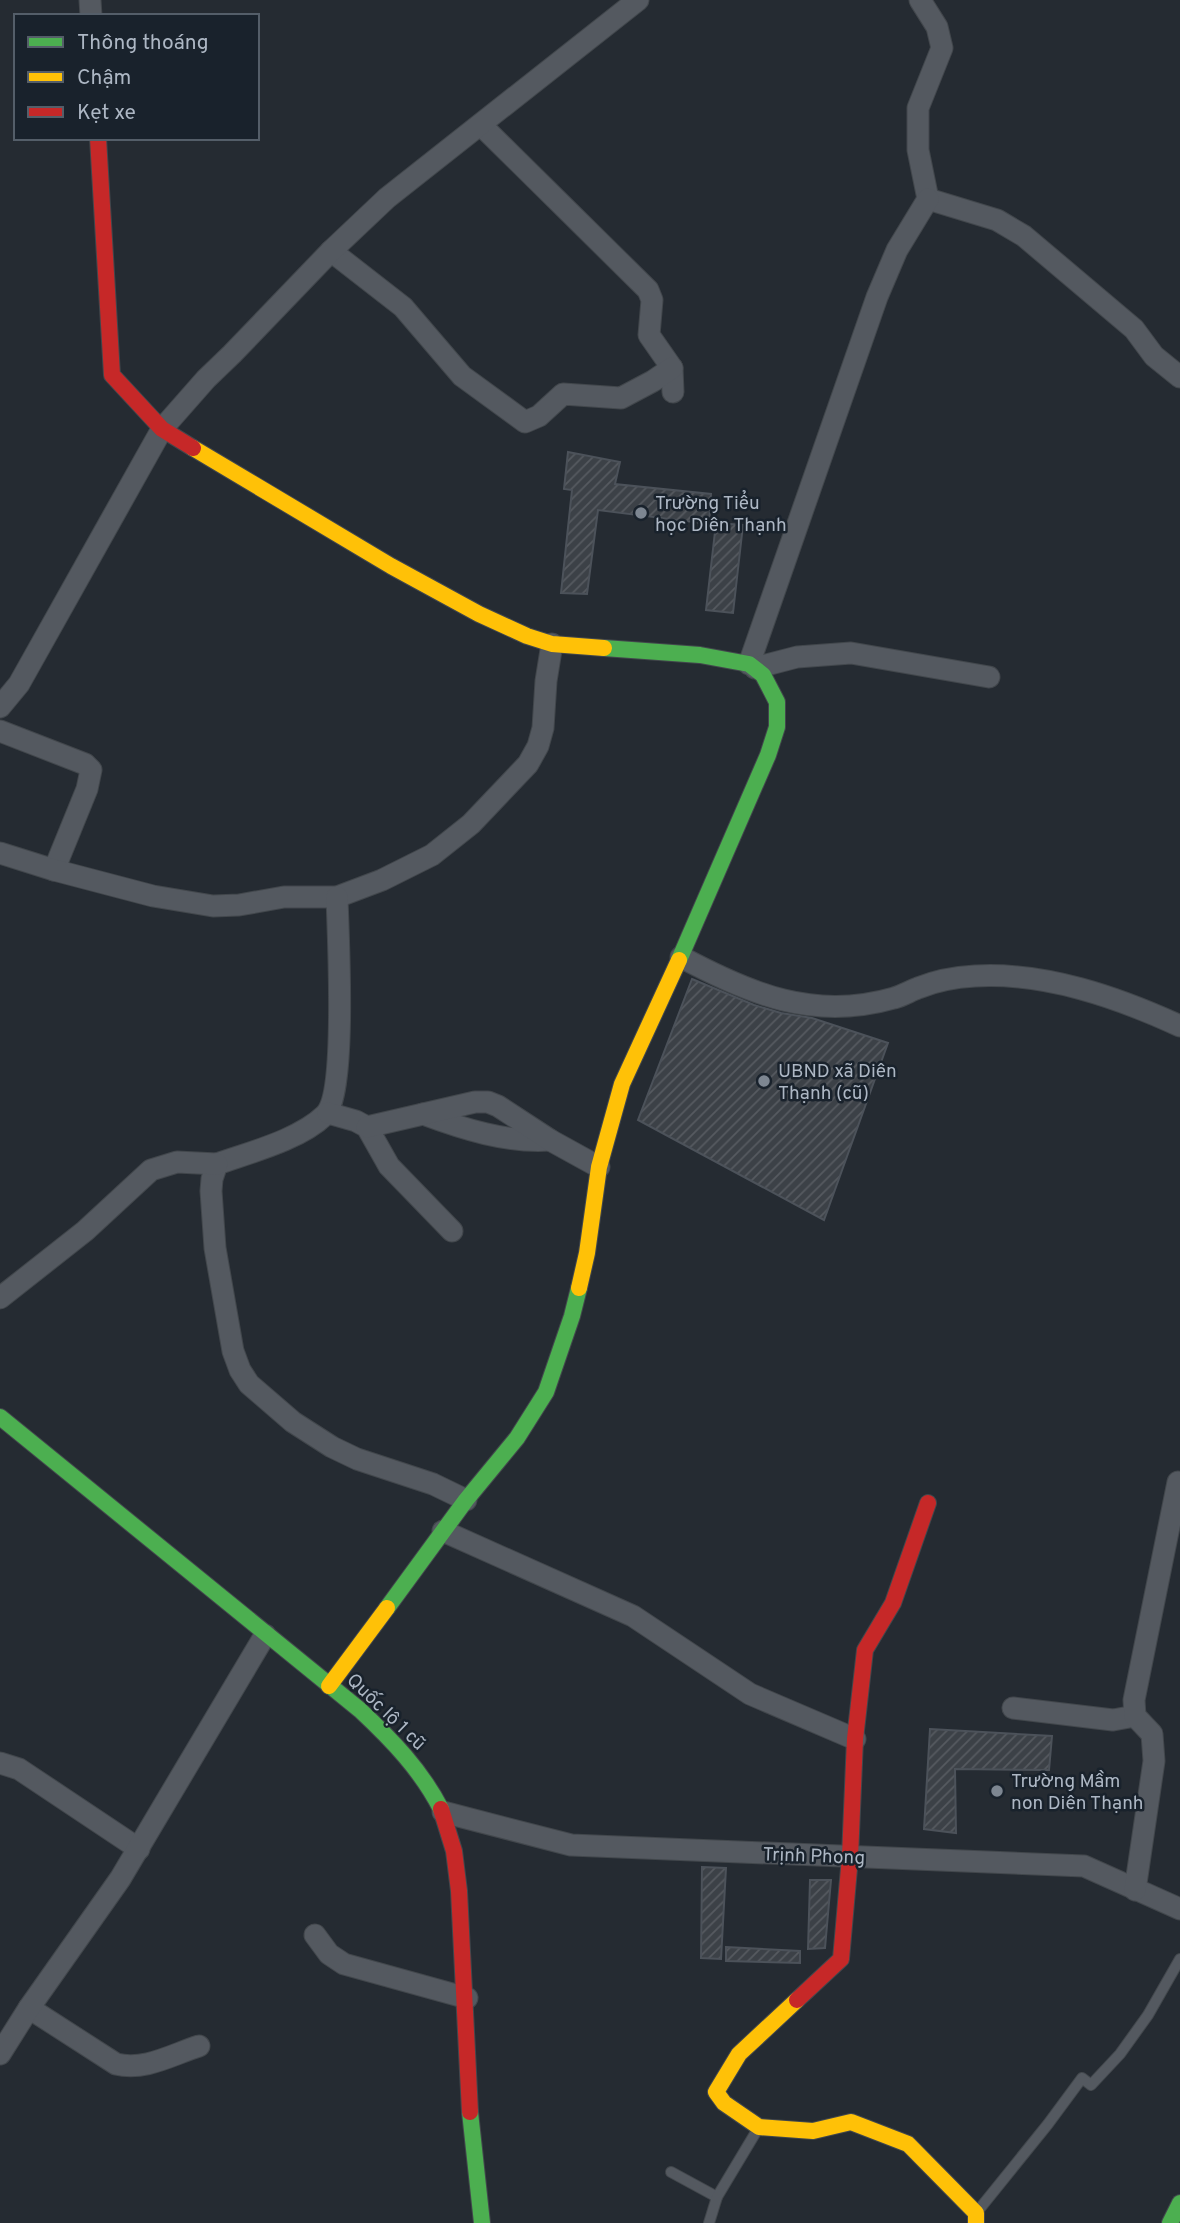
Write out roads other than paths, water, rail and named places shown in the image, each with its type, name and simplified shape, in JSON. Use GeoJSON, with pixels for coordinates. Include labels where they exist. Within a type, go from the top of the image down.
{"type":"FeatureCollection","features":[{"type":"Feature","properties":{"kind":"street"},"geometry":{"type":"LineString","coordinates":[[0,707],[19,684],[162,429],[206,379],[331,251],[387,198],[638,0]]}},
{"type":"Feature","properties":{"kind":"street"},"geometry":{"type":"LineString","coordinates":[[752,666],[877,297],[897,250],[928,199],[918,150],[918,108],[942,48],[937,27],[920,0]]}},
{"type":"Feature","properties":{"kind":"street"},"geometry":{"type":"LineString","coordinates":[[481,125],[648,290],[652,300],[649,335],[672,368],[673,392]]}},
{"type":"Feature","properties":{"kind":"street"},"geometry":{"type":"LineString","coordinates":[[98,140],[112,375],[162,429],[202,455],[391,566],[479,614],[527,636],[552,644],[700,655],[752,666],[797,657],[851,653],[989,677]]}},
{"type":"Feature","properties":{"kind":"street"},"geometry":{"type":"LineString","coordinates":[[928,199],[997,220],[1024,236],[1134,329],[1154,356],[1180,377]]}},
{"type":"Feature","properties":{"kind":"street"},"geometry":{"type":"LineString","coordinates":[[331,251],[403,307],[462,376],[525,422],[539,416],[563,394],[621,398],[672,368]]}},
{"type":"Feature","properties":{"kind":"street"},"geometry":{"type":"LineString","coordinates":[[0,853],[153,896],[213,906],[239,905],[284,897],[337,897],[382,880],[432,856],[471,824],[528,764],[538,746],[543,728],[552,644]]}},
{"type":"Feature","properties":{"kind":"street"},"geometry":{"type":"LineString","coordinates":[[329,1686],[466,1500],[517,1438],[546,1392],[572,1316],[587,1253],[599,1167],[622,1084],[681,957],[768,755],[777,727],[777,702],[763,675],[752,666]]}},
{"type":"Feature","properties":{"kind":"street"},"geometry":{"type":"LineString","coordinates":[[0,731],[85,764],[91,770],[87,789],[54,870]]}},
{"type":"Feature","properties":{"kind":"street"},"geometry":{"type":"LineString","coordinates":[[0,1298],[85,1231],[151,1170],[177,1163],[217,1164],[309,1128],[328,1113],[337,1075],[337,897]]}},
{"type":"Feature","properties":{"kind":"street"},"geometry":{"type":"LineString","coordinates":[[681,957],[725,981],[753,992],[814,1007],[869,1004],[896,998],[920,986],[956,978],[1032,977],[1136,1007],[1180,1026]]}},
{"type":"Feature","properties":{"kind":"street"},"geometry":{"type":"LineString","coordinates":[[367,1127],[488,1101],[599,1167]]}},
{"type":"Feature","properties":{"kind":"street"},"geometry":{"type":"LineString","coordinates":[[328,1113],[367,1127],[388,1166],[452,1231]]}},
{"type":"Feature","properties":{"kind":"street"},"geometry":{"type":"LineString","coordinates":[[422,1114],[447,1123],[528,1142],[550,1140]]}},
{"type":"Feature","properties":{"kind":"street"},"geometry":{"type":"LineString","coordinates":[[217,1164],[211,1191],[215,1248],[233,1352],[249,1384],[293,1422],[332,1447],[357,1459],[433,1484],[466,1500]]}},
{"type":"Feature","properties":{"kind":"street","name":"Quốc lộ 1 cũ"},"geometry":{"type":"LineString","coordinates":[[0,1417],[329,1686],[397,1747],[431,1788],[451,1837],[460,1881],[467,1998],[466,2034],[482,2223]]}},
{"type":"Feature","properties":{"kind":"street"},"geometry":{"type":"LineString","coordinates":[[1135,1890],[1154,1761],[1152,1734],[1135,1716],[1134,1700],[1178,1482]]}},
{"type":"Feature","properties":{"kind":"street"},"geometry":{"type":"LineString","coordinates":[[929,1503],[893,1602],[865,1650],[855,1739],[850,1857],[841,1959],[739,2054],[716,2092],[724,2103],[759,2127],[813,2131],[852,2122],[908,2144],[976,2218]]}},
{"type":"Feature","properties":{"kind":"street"},"geometry":{"type":"LineString","coordinates":[[443,1531],[634,1616],[750,1694],[855,1739]]}},
{"type":"Feature","properties":{"kind":"street"},"geometry":{"type":"LineString","coordinates":[[1,2050],[139,1849],[265,1634]]}},
{"type":"Feature","properties":{"kind":"street"},"geometry":{"type":"LineString","coordinates":[[1013,1708],[1112,1720],[1135,1716]]}},
{"type":"Feature","properties":{"kind":"street"},"geometry":{"type":"LineString","coordinates":[[0,1763],[19,1769],[139,1849]]}},
{"type":"Feature","properties":{"kind":"street","name":"Trịnh Phong"},"geometry":{"type":"LineString","coordinates":[[443,1812],[571,1845],[1084,1866],[1180,1909]]}},
{"type":"Feature","properties":{"kind":"street"},"geometry":{"type":"LineString","coordinates":[[315,1935],[329,1954],[344,1965],[467,1998]]}},
{"type":"Feature","properties":{"kind":"street"},"geometry":{"type":"LineString","coordinates":[[29,2008],[116,2064],[130,2068],[148,2065],[166,2056],[199,2046]]}},
{"type":"Feature","properties":{"kind":"street"},"geometry":{"type":"LineString","coordinates":[[1170,2223],[1180,2203]]}},
{"type":"Feature","properties":{"kind":"lane"},"geometry":{"type":"LineString","coordinates":[[976,2218],[1082,2078],[1091,2085],[1120,2054],[1148,2015],[1180,1959]]}},
{"type":"Feature","properties":{"kind":"lane"},"geometry":{"type":"LineString","coordinates":[[709,2223],[717,2197],[759,2127]]}},
{"type":"Feature","properties":{"kind":"lane"},"geometry":{"type":"LineString","coordinates":[[671,2172],[717,2197]]}},
{"type":"Feature","properties":{"kind":"place","name":"Trường Tiểu học Diên Thạnh"},"geometry":{"type":"Point","coordinates":[641,513]}},
{"type":"Feature","properties":{"kind":"place","name":"UBND xã Diên Thạnh (cũ)"},"geometry":{"type":"Point","coordinates":[764,1081]}},
{"type":"Feature","properties":{"kind":"place","name":"Trường Mầm non Diên Thạnh"},"geometry":{"type":"Point","coordinates":[997,1791]}}]}
